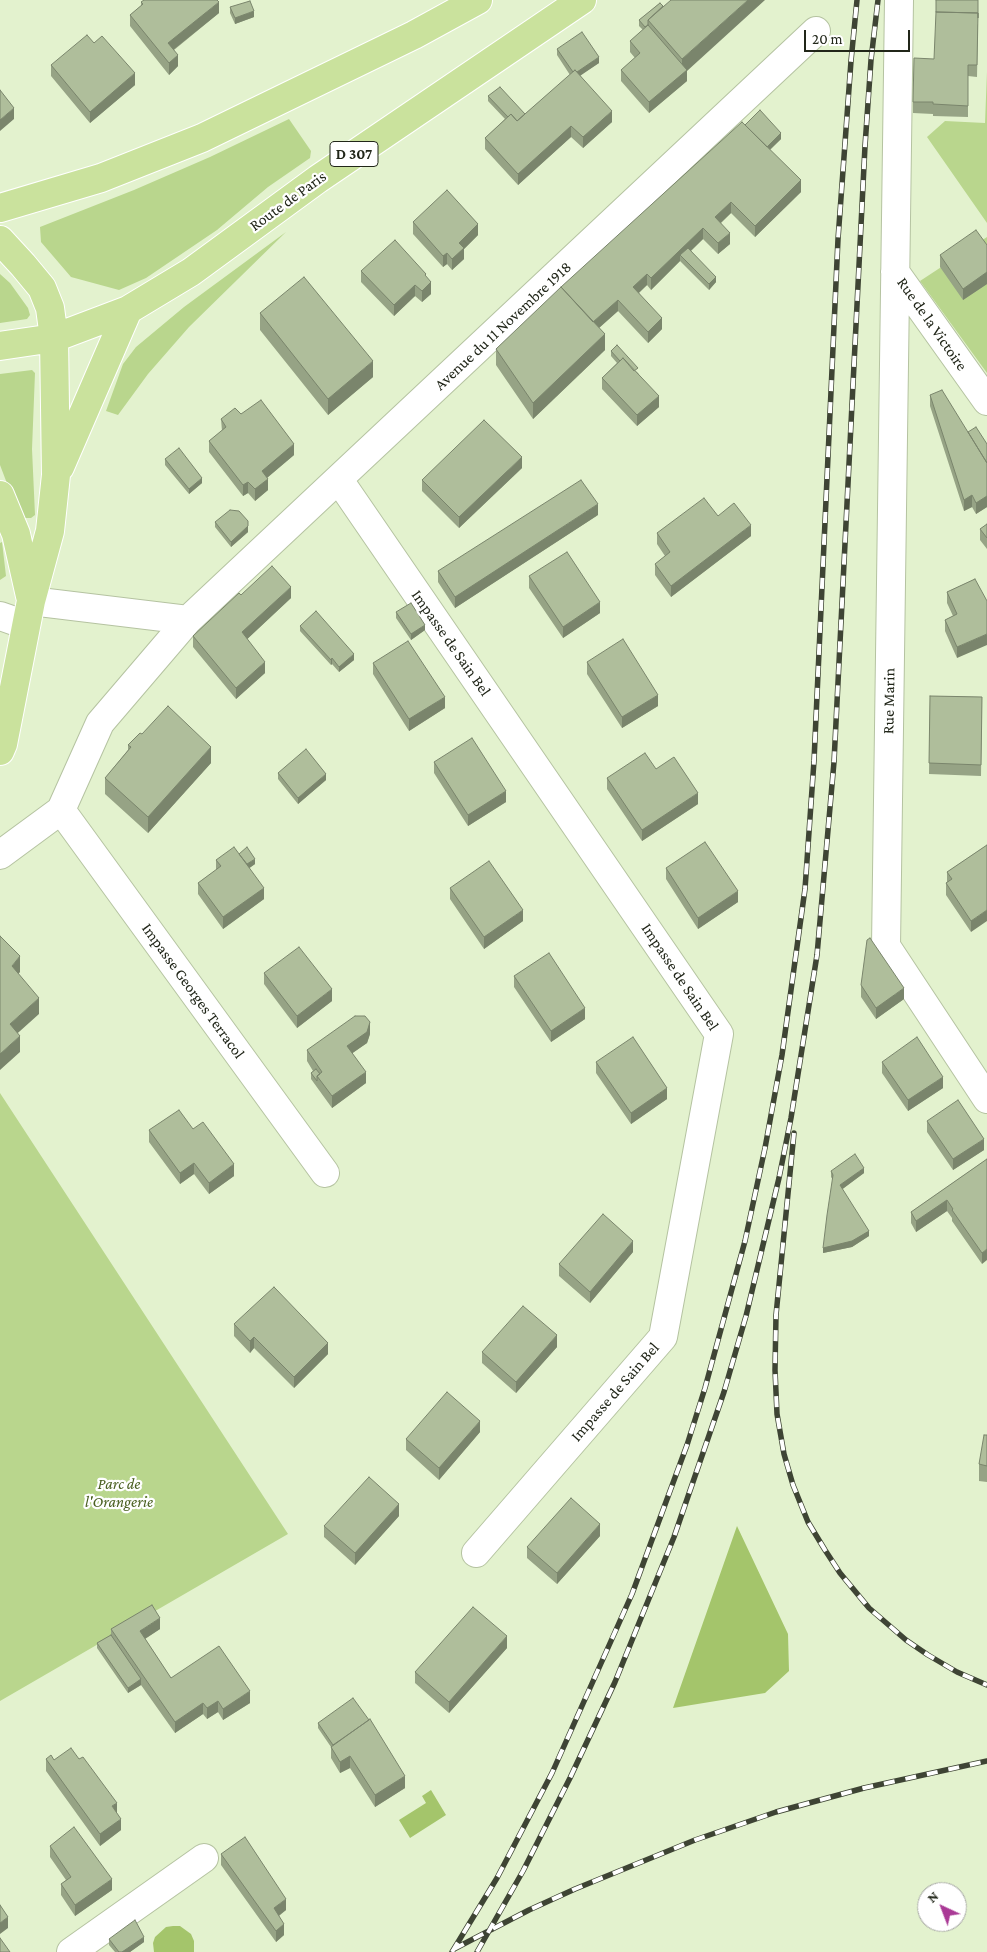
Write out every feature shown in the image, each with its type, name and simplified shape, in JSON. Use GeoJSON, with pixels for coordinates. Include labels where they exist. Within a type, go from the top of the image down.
{"type":"FeatureCollection","features":[{"type":"Feature","properties":{"kind":"main road"},"geometry":{"type":"LineString","coordinates":[[0,208],[101,178],[202,138],[414,35],[478,0]]}},
{"type":"Feature","properties":{"kind":"main road","name":"Route de Paris"},"geometry":{"type":"LineString","coordinates":[[0,346],[54,338],[128,310],[191,272],[318,178],[582,0]]}},
{"type":"Feature","properties":{"kind":"main road"},"geometry":{"type":"LineString","coordinates":[[0,240],[42,288],[50,308],[54,338],[56,475],[50,531],[29,613],[0,751]]}},
{"type":"Feature","properties":{"kind":"main road"},"geometry":{"type":"LineString","coordinates":[[56,475],[128,310]]}},
{"type":"Feature","properties":{"kind":"main road"},"geometry":{"type":"LineString","coordinates":[[0,495],[16,534],[29,613]]}},
{"type":"Feature","properties":{"kind":"street","name":"Rue Marin"},"geometry":{"type":"LineString","coordinates":[[899,0],[886,946],[987,1099]]}},
{"type":"Feature","properties":{"kind":"street","name":"Avenue du 11 Novembre 1918"},"geometry":{"type":"LineString","coordinates":[[0,855],[61,810],[100,722],[188,620],[816,31]]}},
{"type":"Feature","properties":{"kind":"street","name":"Rue de la Victoire"},"geometry":{"type":"LineString","coordinates":[[895,272],[987,401]]}},
{"type":"Feature","properties":{"kind":"street","name":"Impasse de Sain Bel"},"geometry":{"type":"LineString","coordinates":[[339,480],[719,1034],[663,1336],[476,1553]]}},
{"type":"Feature","properties":{"kind":"street"},"geometry":{"type":"LineString","coordinates":[[0,616],[29,613],[188,620]]}},
{"type":"Feature","properties":{"kind":"street","name":"Impasse Georges Terracol"},"geometry":{"type":"LineString","coordinates":[[61,810],[325,1173]]}},
{"type":"Feature","properties":{"kind":"street"},"geometry":{"type":"LineString","coordinates":[[71,1952],[204,1858]]}},
{"type":"Feature","properties":{"kind":"green space"},"geometry":{"type":"Polygon","coordinates":[[[987,72],[987,223],[927,137],[945,121],[985,123],[987,72]]]}},
{"type":"Feature","properties":{"kind":"green space"},"geometry":{"type":"Polygon","coordinates":[[[289,119],[311,151],[310,158],[268,187],[217,230],[146,278],[119,290],[71,277],[41,242],[40,227],[134,190],[210,157],[289,119]]]}},
{"type":"Feature","properties":{"kind":"green space"},"geometry":{"type":"Polygon","coordinates":[[[286,232],[189,327],[148,374],[118,415],[106,411],[123,364],[136,347],[184,307],[286,232]]]}},
{"type":"Feature","properties":{"kind":"green space"},"geometry":{"type":"Polygon","coordinates":[[[987,237],[987,373],[920,281],[987,237]]]}},
{"type":"Feature","properties":{"kind":"green space"},"geometry":{"type":"Polygon","coordinates":[[[0,274],[10,283],[28,308],[30,315],[27,319],[0,323],[0,274]]]}},
{"type":"Feature","properties":{"kind":"green space"},"geometry":{"type":"Polygon","coordinates":[[[32,370],[35,373],[32,449],[35,515],[31,518],[22,518],[19,515],[0,465],[0,374],[32,370]]]}},
{"type":"Feature","properties":{"kind":"green space"},"geometry":{"type":"Polygon","coordinates":[[[2,542],[6,576],[0,580],[0,543],[2,542]]]}},
{"type":"Feature","properties":{"kind":"green space","name":"Parc de l'Orangerie"},"geometry":{"type":"Polygon","coordinates":[[[0,1093],[288,1534],[0,1701],[0,1093]]]}},
{"type":"Feature","properties":{"kind":"shaded area"},"geometry":{"type":"Polygon","coordinates":[[[737,1526],[788,1634],[789,1671],[765,1693],[673,1708],[737,1526]]]}},
{"type":"Feature","properties":{"kind":"shaded area"},"geometry":{"type":"Polygon","coordinates":[[[431,1790],[446,1815],[410,1838],[399,1820],[426,1803],[422,1796],[431,1790]]]}},
{"type":"Feature","properties":{"kind":"shaded area"},"geometry":{"type":"Polygon","coordinates":[[[180,1926],[191,1934],[194,1941],[194,1952],[154,1952],[153,1943],[155,1937],[166,1927],[180,1926]]]}},
{"type":"Feature","properties":{"kind":"building"},"geometry":{"type":"Polygon","coordinates":[[[144,0],[217,0],[219,2],[168,43],[178,55],[169,63],[130,15],[143,4],[141,2],[144,0]]]}},
{"type":"Feature","properties":{"kind":"building"},"geometry":{"type":"Polygon","coordinates":[[[671,0],[748,0],[682,59],[648,20],[671,0]]]}},
{"type":"Feature","properties":{"kind":"building"},"geometry":{"type":"Polygon","coordinates":[[[936,0],[978,0],[978,13],[936,12],[936,0]]]}},
{"type":"Feature","properties":{"kind":"building"},"geometry":{"type":"Polygon","coordinates":[[[250,1],[254,11],[235,18],[230,7],[250,1]]]}},
{"type":"Feature","properties":{"kind":"building"},"geometry":{"type":"Polygon","coordinates":[[[660,3],[663,6],[648,20],[648,25],[645,27],[639,20],[660,3]]]}},
{"type":"Feature","properties":{"kind":"building"},"geometry":{"type":"Polygon","coordinates":[[[936,12],[978,13],[977,65],[968,65],[968,106],[913,102],[914,58],[934,59],[936,12]]]}},
{"type":"Feature","properties":{"kind":"building"},"geometry":{"type":"Polygon","coordinates":[[[648,25],[687,70],[649,102],[621,70],[640,53],[630,41],[648,25]]]}},
{"type":"Feature","properties":{"kind":"building"},"geometry":{"type":"Polygon","coordinates":[[[582,32],[599,57],[577,72],[575,70],[573,72],[557,49],[582,32]]]}},
{"type":"Feature","properties":{"kind":"building"},"geometry":{"type":"Polygon","coordinates":[[[87,35],[94,43],[102,36],[135,73],[90,112],[51,65],[87,35]]]}},
{"type":"Feature","properties":{"kind":"building"},"geometry":{"type":"Polygon","coordinates":[[[575,70],[612,111],[583,137],[571,126],[518,174],[485,138],[511,114],[517,121],[575,70]]]}},
{"type":"Feature","properties":{"kind":"building"},"geometry":{"type":"Polygon","coordinates":[[[500,87],[525,114],[517,121],[511,114],[508,117],[488,96],[500,87]]]}},
{"type":"Feature","properties":{"kind":"building"},"geometry":{"type":"Polygon","coordinates":[[[0,90],[14,108],[0,120],[0,90]]]}},
{"type":"Feature","properties":{"kind":"building"},"geometry":{"type":"Polygon","coordinates":[[[760,110],[781,133],[767,147],[745,125],[760,110]]]}},
{"type":"Feature","properties":{"kind":"building"},"geometry":{"type":"Polygon","coordinates":[[[742,122],[801,180],[755,226],[731,202],[715,217],[730,233],[718,243],[703,228],[651,278],[647,274],[633,287],[662,318],[648,332],[618,300],[593,322],[561,287],[742,122]]]}},
{"type":"Feature","properties":{"kind":"building"},"geometry":{"type":"Polygon","coordinates":[[[447,190],[478,224],[459,243],[464,248],[452,259],[447,253],[443,256],[413,222],[447,190]]]}},
{"type":"Feature","properties":{"kind":"building"},"geometry":{"type":"Polygon","coordinates":[[[976,230],[987,245],[987,272],[963,289],[940,255],[976,230]]]}},
{"type":"Feature","properties":{"kind":"building"},"geometry":{"type":"Polygon","coordinates":[[[395,240],[431,282],[422,291],[415,285],[394,305],[361,271],[395,240]]]}},
{"type":"Feature","properties":{"kind":"building"},"geometry":{"type":"Polygon","coordinates":[[[688,248],[716,277],[709,284],[680,255],[688,248]]]}},
{"type":"Feature","properties":{"kind":"building"},"geometry":{"type":"Polygon","coordinates":[[[304,277],[373,361],[328,399],[260,313],[304,277]]]}},
{"type":"Feature","properties":{"kind":"building"},"geometry":{"type":"Polygon","coordinates":[[[561,287],[605,334],[533,403],[496,349],[561,287]]]}},
{"type":"Feature","properties":{"kind":"building"},"geometry":{"type":"Polygon","coordinates":[[[617,345],[638,368],[634,371],[623,358],[620,361],[611,351],[617,345]]]}},
{"type":"Feature","properties":{"kind":"building"},"geometry":{"type":"Polygon","coordinates":[[[623,358],[659,396],[637,415],[602,378],[623,358]]]}},
{"type":"Feature","properties":{"kind":"building"},"geometry":{"type":"Polygon","coordinates":[[[942,390],[987,463],[987,496],[976,503],[972,495],[964,500],[930,395],[942,390]]]}},
{"type":"Feature","properties":{"kind":"building"},"geometry":{"type":"Polygon","coordinates":[[[261,400],[294,444],[262,471],[268,479],[255,489],[248,482],[243,485],[209,441],[226,427],[221,419],[235,408],[241,414],[261,400]]]}},
{"type":"Feature","properties":{"kind":"building"},"geometry":{"type":"Polygon","coordinates":[[[484,420],[522,457],[459,517],[422,480],[484,420]]]}},
{"type":"Feature","properties":{"kind":"building"},"geometry":{"type":"Polygon","coordinates":[[[976,427],[987,444],[987,463],[968,432],[976,427]]]}},
{"type":"Feature","properties":{"kind":"building"},"geometry":{"type":"Polygon","coordinates":[[[179,448],[202,478],[189,489],[165,459],[179,448]]]}},
{"type":"Feature","properties":{"kind":"building"},"geometry":{"type":"Polygon","coordinates":[[[581,480],[598,504],[455,597],[438,571],[581,480]]]}},
{"type":"Feature","properties":{"kind":"building"},"geometry":{"type":"Polygon","coordinates":[[[704,498],[718,516],[734,503],[751,525],[671,586],[655,564],[670,552],[657,533],[704,498]]]}},
{"type":"Feature","properties":{"kind":"building"},"geometry":{"type":"Polygon","coordinates":[[[230,510],[239,511],[248,521],[248,526],[231,542],[215,522],[230,510]]]}},
{"type":"Feature","properties":{"kind":"building"},"geometry":{"type":"Polygon","coordinates":[[[987,524],[987,538],[980,529],[987,524]]]}},
{"type":"Feature","properties":{"kind":"building"},"geometry":{"type":"Polygon","coordinates":[[[567,552],[600,602],[563,627],[529,576],[567,552]]]}},
{"type":"Feature","properties":{"kind":"building"},"geometry":{"type":"Polygon","coordinates":[[[272,566],[291,587],[242,632],[265,662],[236,688],[193,636],[239,593],[241,595],[272,566]]]}},
{"type":"Feature","properties":{"kind":"building"},"geometry":{"type":"Polygon","coordinates":[[[975,579],[987,601],[987,634],[957,647],[945,620],[957,614],[947,592],[975,579]]]}},
{"type":"Feature","properties":{"kind":"building"},"geometry":{"type":"Polygon","coordinates":[[[411,603],[425,625],[411,634],[396,612],[411,603]]]}},
{"type":"Feature","properties":{"kind":"building"},"geometry":{"type":"Polygon","coordinates":[[[316,611],[354,654],[339,667],[300,626],[316,611]]]}},
{"type":"Feature","properties":{"kind":"building"},"geometry":{"type":"Polygon","coordinates":[[[623,639],[658,695],[622,717],[587,662],[623,639]]]}},
{"type":"Feature","properties":{"kind":"building"},"geometry":{"type":"Polygon","coordinates":[[[408,641],[445,697],[409,719],[373,663],[408,641]]]}},
{"type":"Feature","properties":{"kind":"building"},"geometry":{"type":"Polygon","coordinates":[[[930,696],[982,697],[981,765],[929,763],[930,696]]]}},
{"type":"Feature","properties":{"kind":"building"},"geometry":{"type":"Polygon","coordinates":[[[168,706],[211,747],[148,817],[105,778],[131,747],[128,745],[140,733],[142,734],[168,706]]]}},
{"type":"Feature","properties":{"kind":"building"},"geometry":{"type":"Polygon","coordinates":[[[472,738],[506,791],[468,815],[434,762],[472,738]]]}},
{"type":"Feature","properties":{"kind":"building"},"geometry":{"type":"Polygon","coordinates":[[[306,749],[326,774],[298,798],[278,773],[306,749]]]}},
{"type":"Feature","properties":{"kind":"building"},"geometry":{"type":"Polygon","coordinates":[[[645,753],[656,769],[674,757],[698,793],[642,830],[607,778],[645,753]]]}},
{"type":"Feature","properties":{"kind":"building"},"geometry":{"type":"Polygon","coordinates":[[[705,842],[738,891],[698,918],[666,868],[705,842]]]}},
{"type":"Feature","properties":{"kind":"building"},"geometry":{"type":"Polygon","coordinates":[[[987,845],[987,910],[971,921],[946,883],[952,879],[947,872],[987,845]]]}},
{"type":"Feature","properties":{"kind":"building"},"geometry":{"type":"Polygon","coordinates":[[[234,847],[264,888],[223,917],[198,883],[221,866],[216,860],[234,847]]]}},
{"type":"Feature","properties":{"kind":"building"},"geometry":{"type":"Polygon","coordinates":[[[247,847],[255,859],[247,864],[239,854],[247,847]]]}},
{"type":"Feature","properties":{"kind":"building"},"geometry":{"type":"Polygon","coordinates":[[[489,861],[523,910],[484,937],[450,888],[489,861]]]}},
{"type":"Feature","properties":{"kind":"building"},"geometry":{"type":"Polygon","coordinates":[[[0,936],[20,956],[12,966],[39,998],[10,1024],[20,1036],[0,1054],[0,936]]]}},
{"type":"Feature","properties":{"kind":"building"},"geometry":{"type":"Polygon","coordinates":[[[870,938],[904,988],[876,1008],[861,985],[867,940],[870,938]]]}},
{"type":"Feature","properties":{"kind":"building"},"geometry":{"type":"Polygon","coordinates":[[[299,947],[332,989],[297,1016],[264,973],[299,947]]]}},
{"type":"Feature","properties":{"kind":"building"},"geometry":{"type":"Polygon","coordinates":[[[549,953],[585,1008],[551,1031],[514,976],[549,953]]]}},
{"type":"Feature","properties":{"kind":"building"},"geometry":{"type":"Polygon","coordinates":[[[355,1016],[365,1016],[370,1022],[367,1032],[347,1046],[366,1072],[332,1096],[317,1076],[322,1072],[307,1050],[355,1016]]]}},
{"type":"Feature","properties":{"kind":"building"},"geometry":{"type":"Polygon","coordinates":[[[633,1037],[667,1088],[631,1113],[596,1062],[633,1037]]]}},
{"type":"Feature","properties":{"kind":"building"},"geometry":{"type":"Polygon","coordinates":[[[917,1037],[943,1077],[908,1100],[882,1062],[917,1037]]]}},
{"type":"Feature","properties":{"kind":"building"},"geometry":{"type":"Polygon","coordinates":[[[316,1069],[320,1074],[317,1076],[317,1081],[311,1073],[316,1069]]]}},
{"type":"Feature","properties":{"kind":"building"},"geometry":{"type":"Polygon","coordinates":[[[958,1100],[984,1139],[953,1159],[927,1121],[958,1100]]]}},
{"type":"Feature","properties":{"kind":"building"},"geometry":{"type":"Polygon","coordinates":[[[179,1110],[193,1129],[203,1122],[234,1164],[209,1183],[194,1163],[180,1173],[149,1130],[179,1110]]]}},
{"type":"Feature","properties":{"kind":"building"},"geometry":{"type":"Polygon","coordinates":[[[855,1154],[864,1168],[840,1185],[869,1231],[852,1241],[823,1248],[833,1175],[831,1171],[855,1154]]]}},
{"type":"Feature","properties":{"kind":"building"},"geometry":{"type":"Polygon","coordinates":[[[987,1159],[987,1249],[982,1253],[947,1200],[916,1221],[911,1212],[987,1159]]]}},
{"type":"Feature","properties":{"kind":"building"},"geometry":{"type":"Polygon","coordinates":[[[603,1214],[633,1241],[590,1292],[559,1264],[603,1214]]]}},
{"type":"Feature","properties":{"kind":"building"},"geometry":{"type":"Polygon","coordinates":[[[274,1287],[328,1343],[294,1377],[254,1337],[250,1341],[234,1324],[274,1287]]]}},
{"type":"Feature","properties":{"kind":"building"},"geometry":{"type":"Polygon","coordinates":[[[523,1306],[557,1335],[516,1382],[482,1352],[523,1306]]]}},
{"type":"Feature","properties":{"kind":"building"},"geometry":{"type":"Polygon","coordinates":[[[447,1392],[480,1421],[439,1468],[406,1439],[447,1392]]]}},
{"type":"Feature","properties":{"kind":"building"},"geometry":{"type":"Polygon","coordinates":[[[984,1435],[987,1435],[987,1466],[979,1464],[984,1435]]]}},
{"type":"Feature","properties":{"kind":"building"},"geometry":{"type":"Polygon","coordinates":[[[369,1477],[399,1504],[355,1553],[324,1526],[369,1477]]]}},
{"type":"Feature","properties":{"kind":"building"},"geometry":{"type":"Polygon","coordinates":[[[571,1498],[600,1524],[557,1573],[527,1547],[571,1498]]]}},
{"type":"Feature","properties":{"kind":"building"},"geometry":{"type":"Polygon","coordinates":[[[152,1605],[160,1618],[140,1631],[171,1678],[219,1646],[250,1691],[223,1709],[218,1701],[207,1708],[203,1703],[175,1722],[111,1629],[152,1605]]]}},
{"type":"Feature","properties":{"kind":"building"},"geometry":{"type":"Polygon","coordinates":[[[473,1607],[507,1636],[449,1702],[415,1672],[473,1607]]]}},
{"type":"Feature","properties":{"kind":"building"},"geometry":{"type":"Polygon","coordinates":[[[111,1635],[141,1679],[128,1688],[97,1643],[111,1635]]]}},
{"type":"Feature","properties":{"kind":"building"},"geometry":{"type":"Polygon","coordinates":[[[353,1698],[369,1720],[333,1745],[318,1723],[353,1698]]]}},
{"type":"Feature","properties":{"kind":"building"},"geometry":{"type":"Polygon","coordinates":[[[370,1719],[405,1776],[375,1795],[350,1756],[340,1762],[331,1747],[370,1719]]]}},
{"type":"Feature","properties":{"kind":"building"},"geometry":{"type":"Polygon","coordinates":[[[71,1748],[79,1759],[83,1757],[117,1803],[112,1806],[121,1819],[100,1834],[46,1759],[51,1755],[54,1760],[71,1748]]]}},
{"type":"Feature","properties":{"kind":"building"},"geometry":{"type":"Polygon","coordinates":[[[74,1827],[112,1879],[75,1905],[61,1884],[71,1877],[50,1846],[74,1827]]]}},
{"type":"Feature","properties":{"kind":"building"},"geometry":{"type":"Polygon","coordinates":[[[245,1837],[286,1899],[274,1908],[284,1924],[276,1931],[221,1854],[245,1837]]]}},
{"type":"Feature","properties":{"kind":"building"},"geometry":{"type":"Polygon","coordinates":[[[0,1905],[8,1917],[0,1923],[0,1905]]]}},
{"type":"Feature","properties":{"kind":"building"},"geometry":{"type":"Polygon","coordinates":[[[135,1920],[144,1937],[122,1952],[119,1952],[109,1939],[135,1920]]]}},
{"type":"Feature","properties":{"kind":"building"},"geometry":{"type":"Polygon","coordinates":[[[0,1938],[10,1952],[0,1952],[0,1938]]]}},
{"type":"Feature","properties":{"kind":"railway"},"geometry":{"type":"LineString","coordinates":[[452,1952],[497,1878],[552,1773],[632,1594],[687,1445],[705,1388],[745,1241],[765,1148],[782,1055],[805,889],[814,761],[838,239],[857,0]]}},
{"type":"Feature","properties":{"kind":"railway"},"geometry":{"type":"LineString","coordinates":[[477,1952],[523,1871],[570,1778],[615,1682],[674,1537],[724,1392],[746,1316],[779,1178],[791,1118],[817,955],[834,762],[865,146],[871,60],[878,0]]}},
{"type":"Feature","properties":{"kind":"railway"},"geometry":{"type":"LineString","coordinates":[[794,1133],[776,1315],[775,1370],[777,1414],[784,1454],[793,1485],[808,1522],[825,1550],[840,1573],[869,1608],[906,1640],[928,1655],[957,1672],[987,1685]]}},
{"type":"Feature","properties":{"kind":"railway"},"geometry":{"type":"LineString","coordinates":[[454,1949],[529,1910],[575,1889],[695,1840],[776,1812],[864,1788],[987,1761]]}}]}
